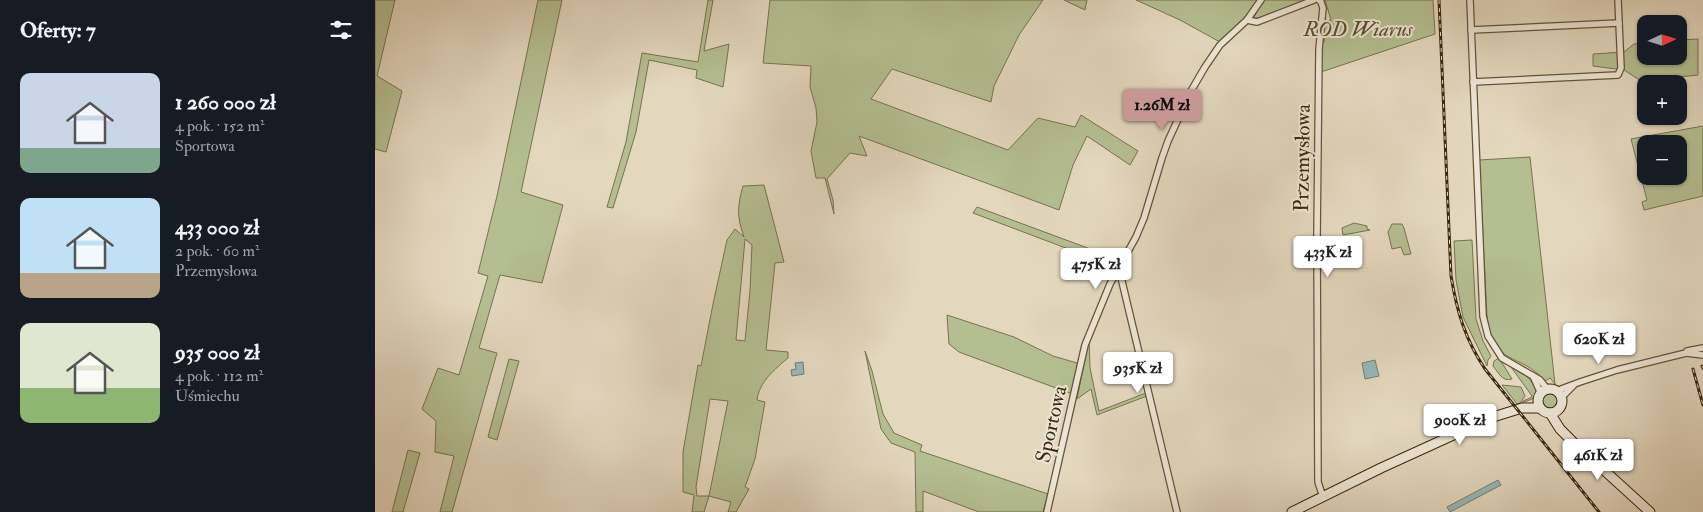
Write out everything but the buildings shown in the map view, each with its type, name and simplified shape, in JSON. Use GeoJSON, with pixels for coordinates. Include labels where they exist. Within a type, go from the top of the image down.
{"type":"FeatureCollection","features":[{"type":"Feature","properties":{"kind":"main road"},"geometry":{"type":"LineString","coordinates":[[1292,512],[1493,417],[1548,397]]}},
{"type":"Feature","properties":{"kind":"main road"},"geometry":{"type":"LineString","coordinates":[[1548,397],[1561,405],[1554,412]]}},
{"type":"Feature","properties":{"kind":"main road"},"geometry":{"type":"LineString","coordinates":[[1548,397],[1543,410],[1554,412]]}},
{"type":"Feature","properties":{"kind":"main road"},"geometry":{"type":"LineString","coordinates":[[1554,412],[1564,432],[1585,454],[1651,512]]}},
{"type":"Feature","properties":{"kind":"street","name":"Sportowa"},"geometry":{"type":"LineString","coordinates":[[1047,512],[1085,345],[1110,284],[1136,237],[1144,218],[1162,158],[1191,91],[1201,74],[1220,46],[1247,20],[1261,0]]}},
{"type":"Feature","properties":{"kind":"street"},"geometry":{"type":"LineString","coordinates":[[1247,20],[1257,22],[1314,0]]}},
{"type":"Feature","properties":{"kind":"street","name":"Przemysłowa"},"geometry":{"type":"LineString","coordinates":[[1319,0],[1323,8],[1319,49],[1317,237],[1318,482],[1323,497]]}},
{"type":"Feature","properties":{"kind":"street"},"geometry":{"type":"LineString","coordinates":[[1470,0],[1483,316],[1488,336],[1502,358],[1540,380],[1548,397],[1574,384],[1617,370],[1703,348]]}},
{"type":"Feature","properties":{"kind":"street"},"geometry":{"type":"LineString","coordinates":[[1473,82],[1618,75],[1621,68],[1619,0]]}},
{"type":"Feature","properties":{"kind":"street"},"geometry":{"type":"LineString","coordinates":[[1471,30],[1619,23]]}},
{"type":"Feature","properties":{"kind":"street"},"geometry":{"type":"LineString","coordinates":[[1119,269],[1177,512]]}},
{"type":"Feature","properties":{"kind":"street"},"geometry":{"type":"LineString","coordinates":[[1686,353],[1703,355]]}},
{"type":"Feature","properties":{"kind":"green space"},"geometry":{"type":"Polygon","coordinates":[[[375,0],[395,0],[377,76],[402,91],[386,152],[375,149],[375,0]]]}},
{"type":"Feature","properties":{"kind":"green space"},"geometry":{"type":"Polygon","coordinates":[[[538,0],[562,0],[521,192],[563,205],[542,283],[500,275],[479,348],[497,353],[452,512],[440,512],[454,456],[435,452],[436,421],[422,409],[438,368],[459,375],[488,276],[478,273],[497,196],[538,0]]]}},
{"type":"Feature","properties":{"kind":"green space"},"geometry":{"type":"Polygon","coordinates":[[[708,0],[713,0],[704,51],[729,44],[723,87],[696,78],[697,70],[649,60],[636,132],[613,208],[607,207],[626,142],[642,53],[698,62],[708,0]]]}},
{"type":"Feature","properties":{"kind":"green space"},"geometry":{"type":"Polygon","coordinates":[[[770,0],[1043,0],[1019,35],[994,86],[991,102],[892,69],[871,99],[1008,150],[1038,118],[1075,127],[1081,115],[1138,151],[1130,165],[1087,136],[1073,165],[1059,210],[859,136],[867,156],[850,153],[827,179],[833,200],[834,214],[825,178],[816,178],[811,151],[817,122],[816,108],[810,87],[811,66],[763,63],[770,0]]]}},
{"type":"Feature","properties":{"kind":"green space"},"geometry":{"type":"Polygon","coordinates":[[[1064,0],[1087,0],[1085,10],[1064,0]]]}},
{"type":"Feature","properties":{"kind":"green space"},"geometry":{"type":"Polygon","coordinates":[[[1136,0],[1258,0],[1247,15],[1220,42],[1180,20],[1136,0]]]}},
{"type":"Feature","properties":{"kind":"green space","name":"ROD Wiarus"},"geometry":{"type":"Polygon","coordinates":[[[1264,0],[1306,0],[1256,19],[1254,17],[1264,0]]]}},
{"type":"Feature","properties":{"kind":"green space","name":"ROD Wiarus"},"geometry":{"type":"Polygon","coordinates":[[[1325,0],[1433,0],[1435,34],[1321,72],[1322,43],[1326,34],[1323,32],[1324,23],[1331,20],[1325,0]]]}},
{"type":"Feature","properties":{"kind":"green space"},"geometry":{"type":"Polygon","coordinates":[[[1698,39],[1698,75],[1637,75],[1637,78],[1624,70],[1593,66],[1593,54],[1624,52],[1637,44],[1637,65],[1687,65],[1687,40],[1698,39]]]}},
{"type":"Feature","properties":{"kind":"green space"},"geometry":{"type":"Polygon","coordinates":[[[1703,126],[1703,196],[1644,210],[1642,202],[1647,200],[1643,185],[1687,185],[1687,135],[1653,135],[1703,126]]]}},
{"type":"Feature","properties":{"kind":"green space"},"geometry":{"type":"Polygon","coordinates":[[[1637,138],[1637,162],[1631,139],[1637,138]]]}},
{"type":"Feature","properties":{"kind":"green space"},"geometry":{"type":"Polygon","coordinates":[[[1530,157],[1555,384],[1550,378],[1545,381],[1536,372],[1502,352],[1495,344],[1490,333],[1487,316],[1479,160],[1530,157]]]}},
{"type":"Feature","properties":{"kind":"green space"},"geometry":{"type":"Polygon","coordinates":[[[764,185],[784,262],[775,263],[766,350],[788,352],[788,358],[768,376],[758,393],[757,400],[765,402],[755,459],[745,487],[749,489],[736,512],[728,512],[731,502],[709,496],[704,512],[692,512],[694,495],[683,492],[683,452],[698,365],[701,366],[727,240],[735,229],[744,237],[739,212],[743,186],[764,185]],[[745,239],[736,340],[745,341],[752,245],[745,239]],[[710,399],[696,487],[697,496],[709,496],[728,401],[710,399]]]}},
{"type":"Feature","properties":{"kind":"green space"},"geometry":{"type":"Polygon","coordinates":[[[977,207],[1120,260],[1116,267],[973,213],[977,207]]]}},
{"type":"Feature","properties":{"kind":"green space"},"geometry":{"type":"Polygon","coordinates":[[[1354,223],[1367,226],[1367,229],[1370,230],[1343,235],[1342,228],[1354,223]]]}},
{"type":"Feature","properties":{"kind":"green space"},"geometry":{"type":"Polygon","coordinates":[[[1392,224],[1402,224],[1411,254],[1404,255],[1401,247],[1392,249],[1388,232],[1392,224]]]}},
{"type":"Feature","properties":{"kind":"green space"},"geometry":{"type":"Polygon","coordinates":[[[1472,240],[1476,319],[1483,341],[1491,356],[1487,366],[1463,317],[1456,280],[1454,241],[1472,240]]]}},
{"type":"Feature","properties":{"kind":"green space"},"geometry":{"type":"Polygon","coordinates":[[[947,315],[1014,337],[1053,356],[1077,363],[1078,367],[1072,394],[959,352],[949,344],[947,315]]]}},
{"type":"Feature","properties":{"kind":"green space"},"geometry":{"type":"Polygon","coordinates":[[[1089,339],[1090,368],[1099,411],[1146,393],[1147,396],[1097,415],[1091,389],[1077,399],[1089,339]]]}},
{"type":"Feature","properties":{"kind":"green space"},"geometry":{"type":"Polygon","coordinates":[[[865,351],[883,414],[894,433],[922,445],[920,451],[1048,494],[1043,512],[979,512],[923,491],[923,512],[916,512],[915,452],[891,443],[881,429],[865,351]]]}},
{"type":"Feature","properties":{"kind":"green space"},"geometry":{"type":"Polygon","coordinates":[[[1499,358],[1512,379],[1503,378],[1493,366],[1494,361],[1499,358]]]}},
{"type":"Feature","properties":{"kind":"green space"},"geometry":{"type":"Polygon","coordinates":[[[509,359],[519,361],[497,440],[488,437],[509,359]]]}},
{"type":"Feature","properties":{"kind":"green space"},"geometry":{"type":"Polygon","coordinates":[[[1511,367],[1527,377],[1533,384],[1537,393],[1532,399],[1522,403],[1532,396],[1511,367]]]}},
{"type":"Feature","properties":{"kind":"green space"},"geometry":{"type":"Polygon","coordinates":[[[1502,385],[1521,387],[1525,396],[1517,404],[1502,385]]]}},
{"type":"Feature","properties":{"kind":"green space"},"geometry":{"type":"Polygon","coordinates":[[[1550,393],[1558,401],[1550,409],[1542,401],[1550,393]]]}},
{"type":"Feature","properties":{"kind":"green space"},"geometry":{"type":"Polygon","coordinates":[[[408,450],[420,453],[403,512],[392,512],[408,450]]]}},
{"type":"Feature","properties":{"kind":"water"},"geometry":{"type":"Polygon","coordinates":[[[1375,360],[1379,376],[1365,379],[1362,363],[1375,360]]]}},
{"type":"Feature","properties":{"kind":"water"},"geometry":{"type":"Polygon","coordinates":[[[803,362],[804,374],[792,376],[791,370],[796,369],[795,363],[803,362]]]}},
{"type":"Feature","properties":{"kind":"water"},"geometry":{"type":"Polygon","coordinates":[[[1498,480],[1501,485],[1450,512],[1447,507],[1498,480]]]}},
{"type":"Feature","properties":{"kind":"railway"},"geometry":{"type":"LineString","coordinates":[[1439,0],[1451,276],[1459,313],[1472,347],[1485,369],[1599,512]]}},
{"type":"Feature","properties":{"kind":"railway"},"geometry":{"type":"LineString","coordinates":[[1693,369],[1703,405]]}}]}
